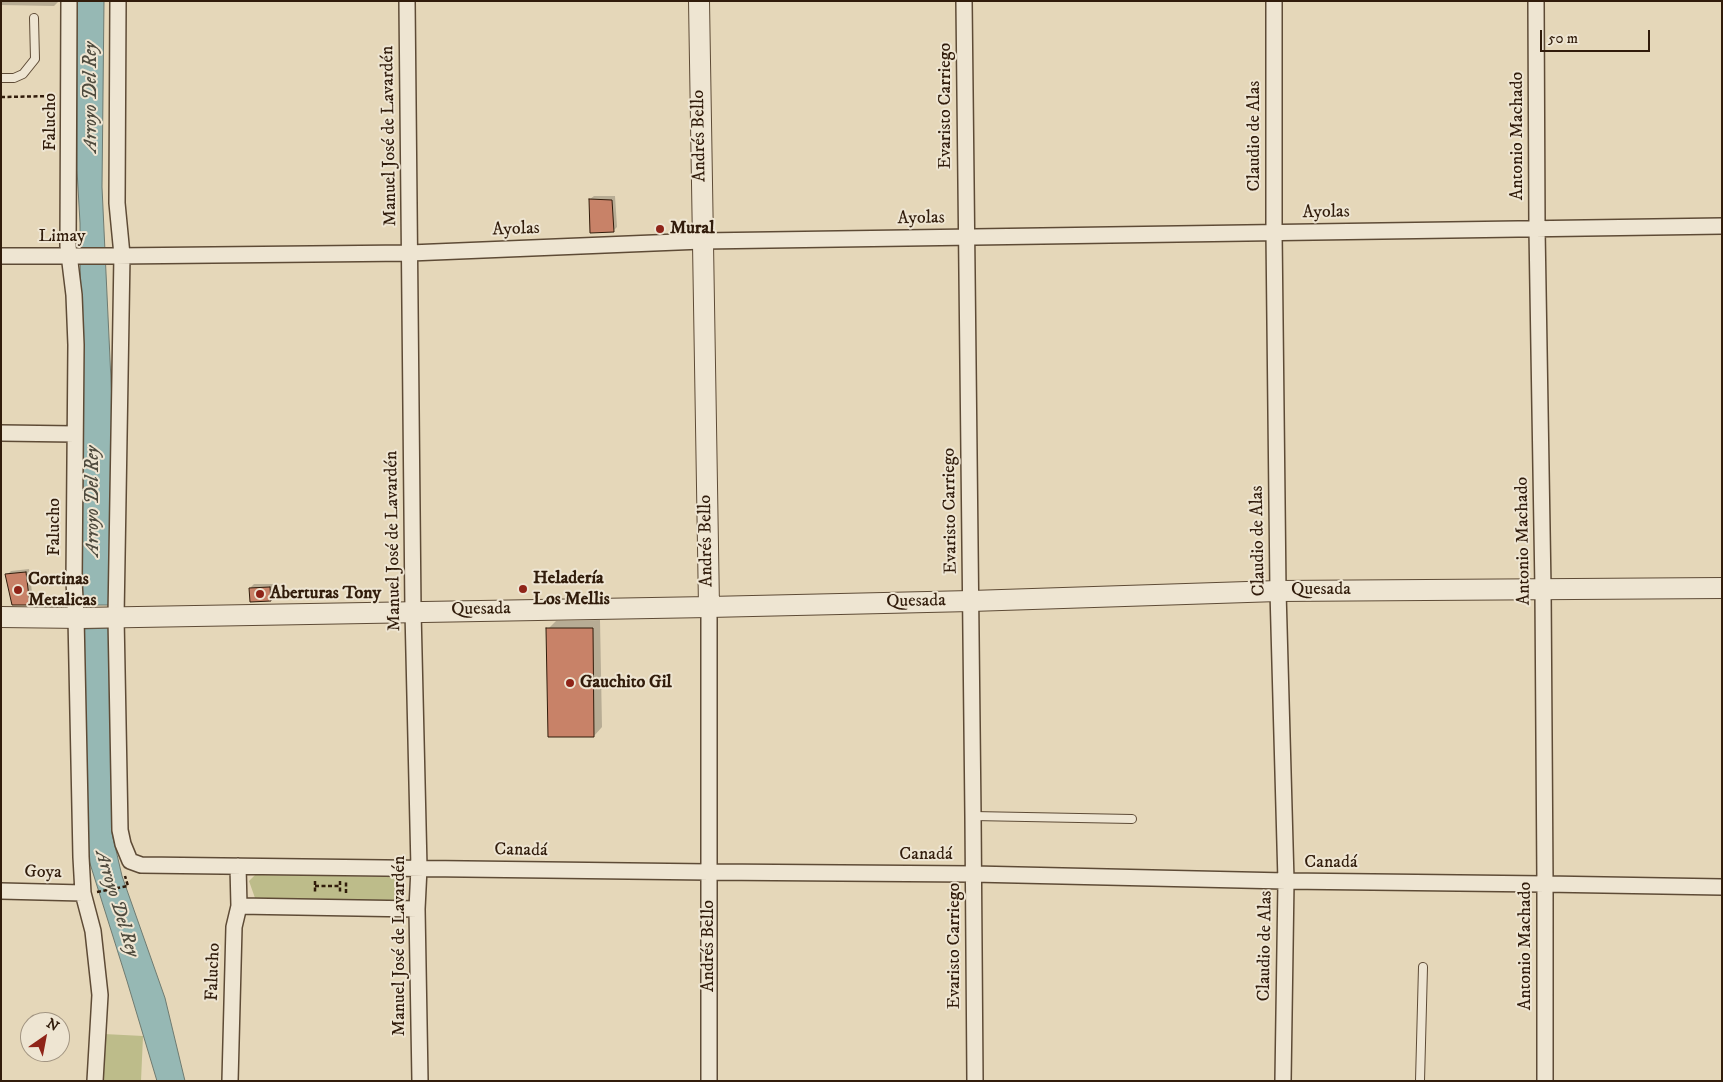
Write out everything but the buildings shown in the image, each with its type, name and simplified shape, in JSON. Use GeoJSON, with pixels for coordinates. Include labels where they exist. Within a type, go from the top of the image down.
{"type":"FeatureCollection","features":[{"type":"Feature","properties":{"kind":"street","name":"Falucho"},"geometry":{"type":"LineString","coordinates":[[69,1],[72,256],[76,344],[74,581],[79,617],[80,857],[89,893],[100,995],[95,1081]]}},
{"type":"Feature","properties":{"kind":"street"},"geometry":{"type":"LineString","coordinates":[[113,617],[118,256],[118,1]]}},
{"type":"Feature","properties":{"kind":"street","name":"Manuel José de Lavardén"},"geometry":{"type":"LineString","coordinates":[[407,1],[413,611],[419,868],[420,1081]]}},
{"type":"Feature","properties":{"kind":"street","name":"Andrés Bello"},"geometry":{"type":"LineString","coordinates":[[698,1],[709,607],[709,1081]]}},
{"type":"Feature","properties":{"kind":"street","name":"Evaristo Carriego"},"geometry":{"type":"LineString","coordinates":[[964,1],[974,816],[975,1081]]}},
{"type":"Feature","properties":{"kind":"street","name":"Claudio de Alas"},"geometry":{"type":"LineString","coordinates":[[1274,1],[1274,232],[1278,591],[1286,881],[1284,1081]]}},
{"type":"Feature","properties":{"kind":"street","name":"Antonio Machado"},"geometry":{"type":"LineString","coordinates":[[1536,1],[1537,230],[1543,590],[1545,1081]]}},
{"type":"Feature","properties":{"kind":"street","name":"Ayolas"},"geometry":{"type":"LineString","coordinates":[[118,256],[410,253],[702,240],[1722,226]]}},
{"type":"Feature","properties":{"kind":"street","name":"Limay"},"geometry":{"type":"LineString","coordinates":[[1,256],[118,256]]}},
{"type":"Feature","properties":{"kind":"street"},"geometry":{"type":"LineString","coordinates":[[1,433],[75,434]]}},
{"type":"Feature","properties":{"kind":"street","name":"Quesada"},"geometry":{"type":"LineString","coordinates":[[1,617],[113,617],[709,607],[1278,591],[1722,588]]}},
{"type":"Feature","properties":{"kind":"street","name":"Canadá"},"geometry":{"type":"LineString","coordinates":[[113,617],[120,830],[130,861],[141,865],[973,874],[1286,881],[1722,887]]}},
{"type":"Feature","properties":{"kind":"street","name":"Falucho"},"geometry":{"type":"LineString","coordinates":[[230,1081],[234,927],[239,906],[238,866]]}},
{"type":"Feature","properties":{"kind":"street","name":"Goya"},"geometry":{"type":"LineString","coordinates":[[1,891],[89,893]]}},
{"type":"Feature","properties":{"kind":"street"},"geometry":{"type":"LineString","coordinates":[[239,906],[418,909]]}},
{"type":"Feature","properties":{"kind":"lane"},"geometry":{"type":"LineString","coordinates":[[1,78],[14,78],[23,74],[35,59],[34,18]]}},
{"type":"Feature","properties":{"kind":"lane"},"geometry":{"type":"LineString","coordinates":[[974,816],[1132,819]]}},
{"type":"Feature","properties":{"kind":"lane"},"geometry":{"type":"LineString","coordinates":[[1420,1081],[1423,967]]}},
{"type":"Feature","properties":{"kind":"path"},"geometry":{"type":"LineString","coordinates":[[1,97],[70,96]]}},
{"type":"Feature","properties":{"kind":"path"},"geometry":{"type":"LineString","coordinates":[[315,867],[316,907]]}},
{"type":"Feature","properties":{"kind":"path"},"geometry":{"type":"LineString","coordinates":[[343,867],[340,886],[343,908]]}},
{"type":"Feature","properties":{"kind":"path"},"geometry":{"type":"LineString","coordinates":[[343,867],[343,908]]}},
{"type":"Feature","properties":{"kind":"path"},"geometry":{"type":"LineString","coordinates":[[397,909],[399,868]]}},
{"type":"Feature","properties":{"kind":"path"},"geometry":{"type":"LineString","coordinates":[[89,893],[128,886]]}},
{"type":"Feature","properties":{"kind":"path"},"geometry":{"type":"LineString","coordinates":[[315,886],[340,886]]}},
{"type":"Feature","properties":{"kind":"shaded area"},"geometry":{"type":"Polygon","coordinates":[[[255,875],[402,877],[406,885],[406,893],[401,900],[392,903],[255,898],[249,881],[255,875]]]}},
{"type":"Feature","properties":{"kind":"shaded area"},"geometry":{"type":"Polygon","coordinates":[[[104,1034],[143,1036],[141,1081],[102,1081],[104,1034]]]}},
{"type":"Feature","properties":{"kind":"water","name":"Arroyo Del Rey"},"geometry":{"type":"Polygon","coordinates":[[[77,1],[104,1],[102,187],[112,402],[111,605],[82,605],[77,1]]]}},
{"type":"Feature","properties":{"kind":"water","name":"Arroyo Del Rey"},"geometry":{"type":"Polygon","coordinates":[[[111,628],[112,833],[122,876],[165,998],[185,1081],[157,1081],[87,854],[84,629],[111,628]]]}},
{"type":"Feature","properties":{"kind":"place","name":"Mural"},"geometry":{"type":"Point","coordinates":[660,229]}},
{"type":"Feature","properties":{"kind":"place","name":"Heladería Los Mellis"},"geometry":{"type":"Point","coordinates":[523,589]}},
{"type":"Feature","properties":{"kind":"place","name":"Cortinas Metalicas"},"geometry":{"type":"Point","coordinates":[18,590]}},
{"type":"Feature","properties":{"kind":"place","name":"Aberturas Tony"},"geometry":{"type":"Point","coordinates":[260,594]}},
{"type":"Feature","properties":{"kind":"place","name":"Gauchito Gil"},"geometry":{"type":"Point","coordinates":[570,683]}}]}
